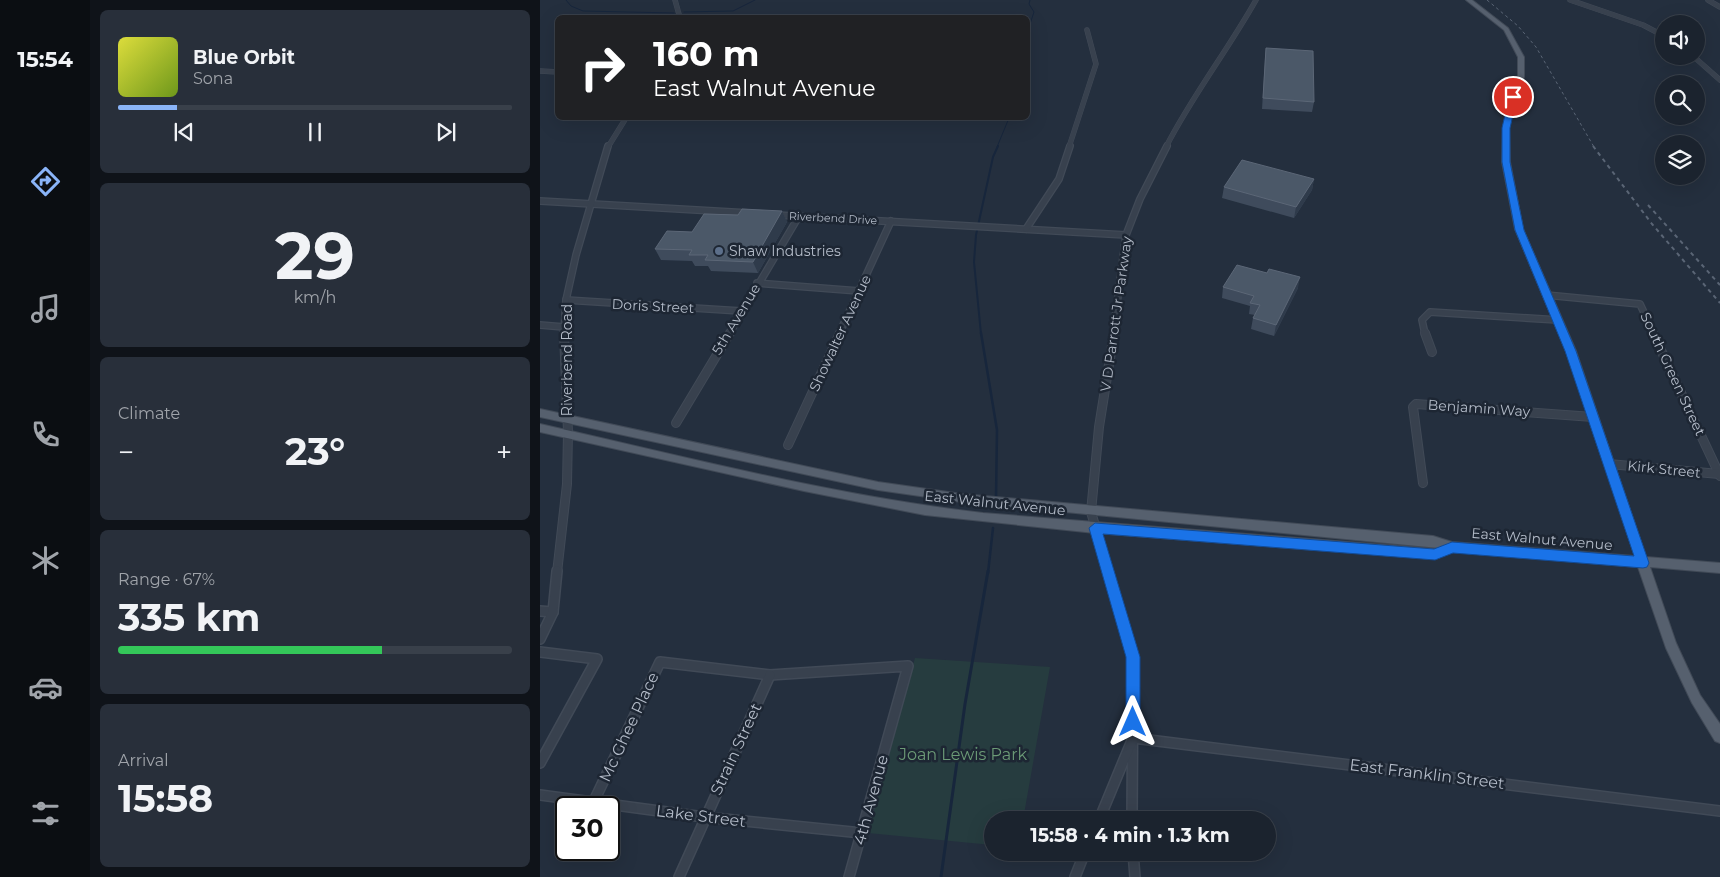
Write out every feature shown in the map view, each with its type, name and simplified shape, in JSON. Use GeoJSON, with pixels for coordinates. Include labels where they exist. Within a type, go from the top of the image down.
{"type":"FeatureCollection","features":[{"type":"Feature","properties":{"kind":"main road"},"geometry":{"type":"LineString","coordinates":[[1470,0],[1506,30],[1522,57],[1521,78],[1513,97],[1506,128],[1506,162],[1519,230],[1558,320],[1679,667],[1696,700],[1720,736]]}},
{"type":"Feature","properties":{"kind":"main road","name":"East Walnut Avenue"},"geometry":{"type":"LineString","coordinates":[[540,413],[566,417],[878,486],[962,498],[1091,512],[1433,541],[1452,547],[1720,568]]}},
{"type":"Feature","properties":{"kind":"main road","name":"East Walnut Avenue"},"geometry":{"type":"LineString","coordinates":[[540,428],[568,432],[880,503],[983,518],[1435,554],[1452,547]]}},
{"type":"Feature","properties":{"kind":"street"},"geometry":{"type":"LineString","coordinates":[[679,15],[675,1],[682,0]]}},
{"type":"Feature","properties":{"kind":"street","name":"V D Parrott Jr Parkway"},"geometry":{"type":"LineString","coordinates":[[1132,811],[1133,657],[1091,512],[1099,427],[1110,367],[1126,235],[1140,199],[1182,116],[1231,44],[1256,0]]}},
{"type":"Feature","properties":{"kind":"street"},"geometry":{"type":"LineString","coordinates":[[1570,0],[1643,25],[1655,31]]}},
{"type":"Feature","properties":{"kind":"street"},"geometry":{"type":"LineString","coordinates":[[1708,0],[1720,7]]}},
{"type":"Feature","properties":{"kind":"street"},"geometry":{"type":"LineString","coordinates":[[1026,229],[1059,179],[1096,64],[1086,30]]}},
{"type":"Feature","properties":{"kind":"street"},"geometry":{"type":"LineString","coordinates":[[1703,65],[1720,80]]}},
{"type":"Feature","properties":{"kind":"street"},"geometry":{"type":"LineString","coordinates":[[1708,69],[1720,70]]}},
{"type":"Feature","properties":{"kind":"street"},"geometry":{"type":"LineString","coordinates":[[540,70],[555,72]]}},
{"type":"Feature","properties":{"kind":"street","name":"Riverbend Road"},"geometry":{"type":"LineString","coordinates":[[553,612],[566,484],[568,432],[564,327],[566,300],[576,255],[606,153],[625,120]]}},
{"type":"Feature","properties":{"kind":"street"},"geometry":{"type":"LineString","coordinates":[[540,202],[761,214]]}},
{"type":"Feature","properties":{"kind":"street","name":"Riverbend Drive"},"geometry":{"type":"LineString","coordinates":[[770,214],[1126,235]]}},
{"type":"Feature","properties":{"kind":"street","name":"5th Avenue"},"geometry":{"type":"LineString","coordinates":[[676,423],[740,311],[799,216]]}},
{"type":"Feature","properties":{"kind":"street","name":"Showalter Avenue"},"geometry":{"type":"LineString","coordinates":[[788,445],[891,221]]}},
{"type":"Feature","properties":{"kind":"street"},"geometry":{"type":"LineString","coordinates":[[757,283],[860,291]]}},
{"type":"Feature","properties":{"kind":"street","name":"South Green Street"},"geometry":{"type":"LineString","coordinates":[[1546,295],[1640,304],[1720,475]]}},
{"type":"Feature","properties":{"kind":"street","name":"Doris Street"},"geometry":{"type":"LineString","coordinates":[[566,300],[740,311]]}},
{"type":"Feature","properties":{"kind":"street"},"geometry":{"type":"LineString","coordinates":[[1432,352],[1426,340],[1422,320],[1430,312],[1558,320]]}},
{"type":"Feature","properties":{"kind":"street"},"geometry":{"type":"LineString","coordinates":[[540,325],[564,327]]}},
{"type":"Feature","properties":{"kind":"street","name":"Benjamin Way"},"geometry":{"type":"LineString","coordinates":[[1424,483],[1413,407],[1415,404],[1593,417]]}},
{"type":"Feature","properties":{"kind":"street","name":"Kirk Street"},"geometry":{"type":"LineString","coordinates":[[1609,464],[1720,475]]}},
{"type":"Feature","properties":{"kind":"street"},"geometry":{"type":"LineString","coordinates":[[540,611],[553,612],[540,639]]}},
{"type":"Feature","properties":{"kind":"street"},"geometry":{"type":"LineString","coordinates":[[540,652],[597,659],[540,763]]}},
{"type":"Feature","properties":{"kind":"street","name":"Mc Ghee Place"},"geometry":{"type":"LineString","coordinates":[[596,796],[660,662],[770,675],[908,666]]}},
{"type":"Feature","properties":{"kind":"street","name":"4th Avenue"},"geometry":{"type":"LineString","coordinates":[[849,877],[908,666]]}},
{"type":"Feature","properties":{"kind":"street","name":"Strain Street"},"geometry":{"type":"LineString","coordinates":[[679,877],[770,675]]}},
{"type":"Feature","properties":{"kind":"street"},"geometry":{"type":"LineString","coordinates":[[1103,811],[1133,738]]}},
{"type":"Feature","properties":{"kind":"street","name":"East Franklin Street"},"geometry":{"type":"LineString","coordinates":[[1133,738],[1720,811]]}},
{"type":"Feature","properties":{"kind":"street","name":"Lake Street"},"geometry":{"type":"LineString","coordinates":[[540,795],[555,797]]}},
{"type":"Feature","properties":{"kind":"street","name":"Lake Street"},"geometry":{"type":"LineString","coordinates":[[620,805],[704,818],[862,833]]}},
{"type":"Feature","properties":{"kind":"street"},"geometry":{"type":"LineString","coordinates":[[1075,877],[1081,861]]}},
{"type":"Feature","properties":{"kind":"street"},"geometry":{"type":"LineString","coordinates":[[1134,861],[1135,877]]}},
{"type":"Feature","properties":{"kind":"green space","name":"Joan Lewis Park"},"geometry":{"type":"Polygon","coordinates":[[[915,658],[1050,667],[1025,811],[984,811],[984,844],[868,833],[915,658]]]}},
{"type":"Feature","properties":{"kind":"building"},"geometry":{"type":"Polygon","coordinates":[[[1266,48],[1313,51],[1314,102],[1263,98],[1266,48]]]}},
{"type":"Feature","properties":{"kind":"building"},"geometry":{"type":"Polygon","coordinates":[[[1242,160],[1314,179],[1296,207],[1224,187],[1242,160]]]}},
{"type":"Feature","properties":{"kind":"building","name":"Shaw Industries"},"geometry":{"type":"Polygon","coordinates":[[[742,209],[782,211],[753,262],[705,260],[708,255],[689,255],[692,250],[655,249],[667,231],[692,232],[704,214],[738,215],[742,209]]]}},
{"type":"Feature","properties":{"kind":"building"},"geometry":{"type":"Polygon","coordinates":[[[1237,265],[1267,273],[1269,269],[1300,277],[1276,325],[1253,318],[1260,305],[1250,303],[1254,296],[1223,287],[1237,265]]]}},
{"type":"Feature","properties":{"kind":"waterway"},"geometry":{"type":"LineString","coordinates":[[566,0],[571,6],[583,11],[674,13]]}},
{"type":"Feature","properties":{"kind":"waterway"},"geometry":{"type":"LineString","coordinates":[[684,12],[733,11],[755,0]]}},
{"type":"Feature","properties":{"kind":"waterway"},"geometry":{"type":"LineString","coordinates":[[1030,0],[1029,4],[1034,12],[1030,24]]}},
{"type":"Feature","properties":{"kind":"waterway"},"geometry":{"type":"LineString","coordinates":[[997,147],[1008,120]]}},
{"type":"Feature","properties":{"kind":"waterway"},"geometry":{"type":"LineString","coordinates":[[981,334],[974,262],[976,235],[993,157],[998,146]]}},
{"type":"Feature","properties":{"kind":"waterway"},"geometry":{"type":"LineString","coordinates":[[981,333],[997,430],[996,498]]}},
{"type":"Feature","properties":{"kind":"waterway"},"geometry":{"type":"LineString","coordinates":[[988,573],[993,528]]}},
{"type":"Feature","properties":{"kind":"waterway"},"geometry":{"type":"LineString","coordinates":[[941,877],[965,704],[988,571]]}},
{"type":"Feature","properties":{"kind":"railway"},"geometry":{"type":"LineString","coordinates":[[1487,0],[1518,26],[1536,47],[1594,147]]}},
{"type":"Feature","properties":{"kind":"railway"},"geometry":{"type":"LineString","coordinates":[[1593,146],[1652,224],[1720,303]]}},
{"type":"Feature","properties":{"kind":"railway"},"geometry":{"type":"LineString","coordinates":[[1648,205],[1720,285]]}},
{"type":"Feature","properties":{"kind":"place","name":"Shaw Industries"},"geometry":{"type":"Point","coordinates":[719,251]}},
{"type":"Feature","properties":{"kind":"route"},"geometry":{"type":"LineString","coordinates":[[1133,722],[1133,657],[1095,528],[1435,554],[1452,547],[1643,563],[1571,351],[1519,230],[1506,162],[1506,128],[1513,97]]}}]}
